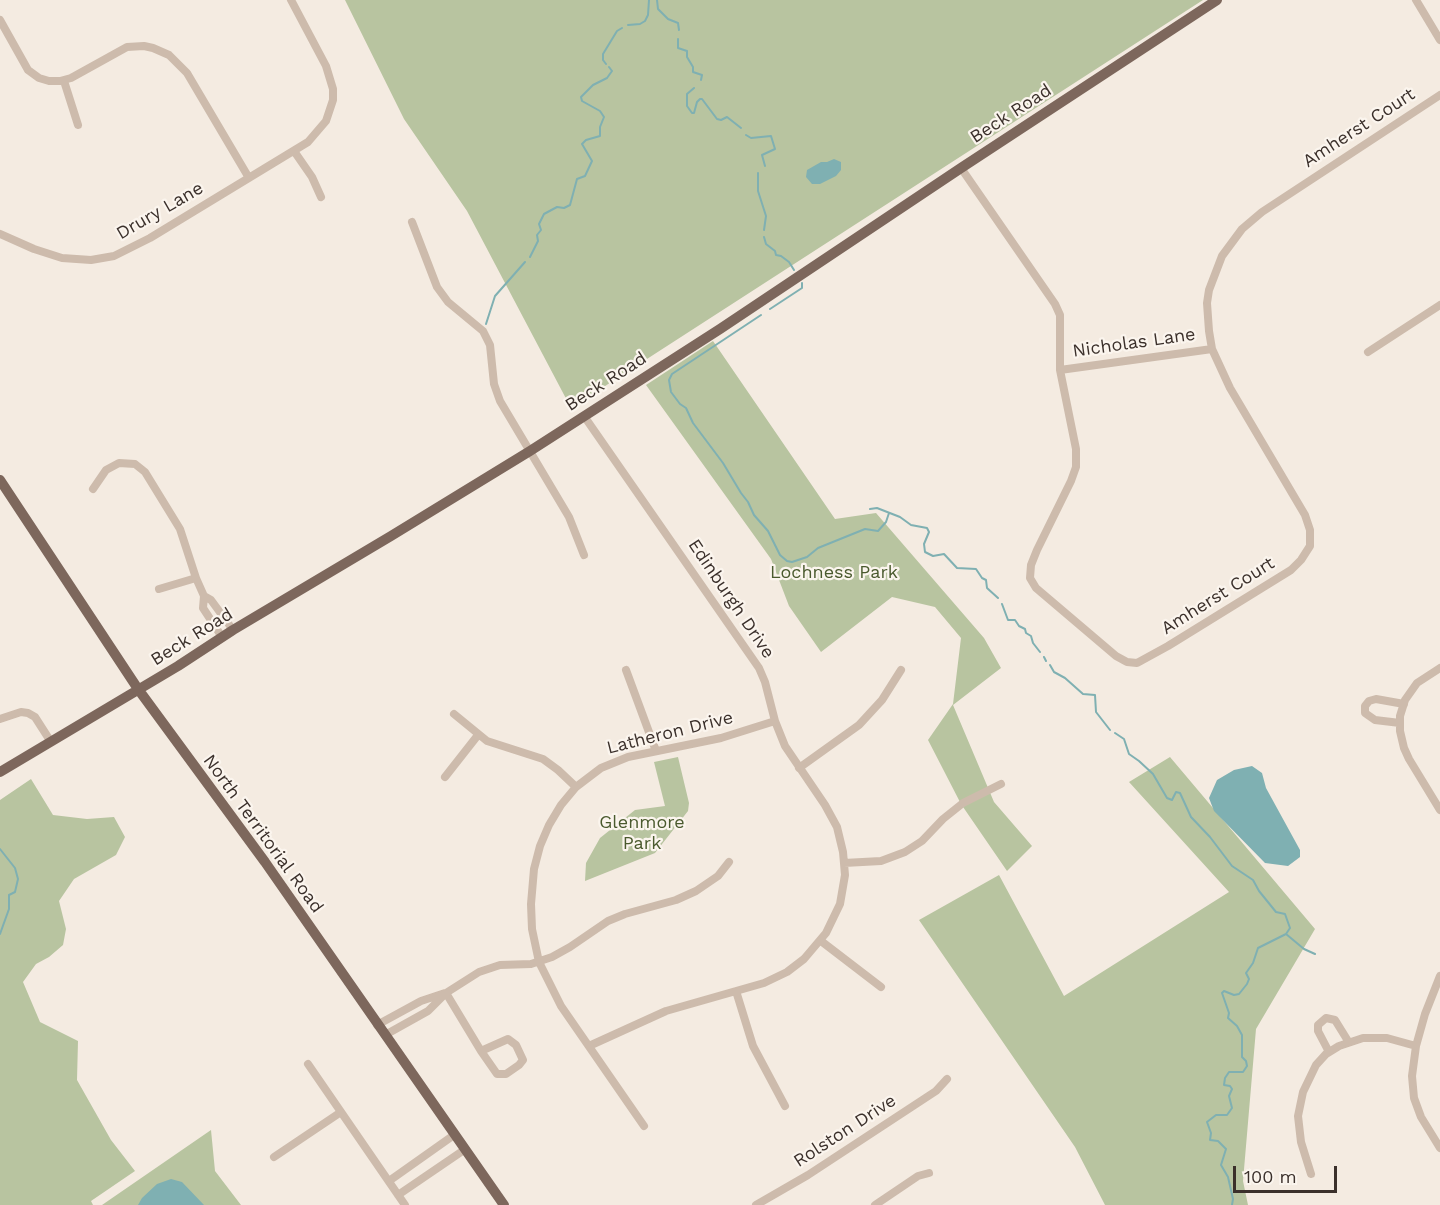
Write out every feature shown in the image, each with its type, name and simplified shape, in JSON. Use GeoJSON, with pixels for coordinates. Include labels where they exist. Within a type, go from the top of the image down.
{"type":"FeatureCollection","features":[{"type":"Feature","properties":{"kind":"main road","name":"Beck Road"},"geometry":{"type":"LineString","coordinates":[[0,772],[530,451],[740,316],[1217,0]]}},
{"type":"Feature","properties":{"kind":"main road","name":"North Territorial Road"},"geometry":{"type":"LineString","coordinates":[[0,480],[4,493],[138,690],[265,862],[504,1205]]}},
{"type":"Feature","properties":{"kind":"street","name":"Drury Lane"},"geometry":{"type":"LineString","coordinates":[[0,234],[62,258],[83,260],[107,258],[150,238],[308,142],[322,128],[330,111],[333,89],[326,66],[291,0]]}},
{"type":"Feature","properties":{"kind":"street"},"geometry":{"type":"LineString","coordinates":[[1416,0],[1440,40]]}},
{"type":"Feature","properties":{"kind":"street"},"geometry":{"type":"LineString","coordinates":[[0,20],[28,70],[44,80],[64,81],[127,47],[144,46],[163,52],[187,73],[249,178]]}},
{"type":"Feature","properties":{"kind":"street"},"geometry":{"type":"LineString","coordinates":[[64,81],[78,125]]}},
{"type":"Feature","properties":{"kind":"street","name":"Amherst Court"},"geometry":{"type":"LineString","coordinates":[[961,168],[1058,308],[1062,322],[1060,370],[1076,449],[1076,467],[1030,565],[1030,578],[1036,588],[1116,656],[1127,662],[1137,663],[1291,570],[1310,546],[1310,530],[1305,515],[1230,388],[1212,349],[1207,314],[1209,290],[1222,256],[1242,229],[1262,212],[1440,95]]}},
{"type":"Feature","properties":{"kind":"street"},"geometry":{"type":"LineString","coordinates":[[294,151],[312,177],[321,197]]}},
{"type":"Feature","properties":{"kind":"street"},"geometry":{"type":"LineString","coordinates":[[412,222],[437,287],[448,302],[483,332],[490,345],[494,384],[500,401],[569,517],[584,555]]}},
{"type":"Feature","properties":{"kind":"street"},"geometry":{"type":"LineString","coordinates":[[1368,352],[1440,305]]}},
{"type":"Feature","properties":{"kind":"street","name":"Nicholas Lane"},"geometry":{"type":"LineString","coordinates":[[1060,370],[1212,349]]}},
{"type":"Feature","properties":{"kind":"street","name":"Edinburgh Drive"},"geometry":{"type":"LineString","coordinates":[[584,416],[759,668],[785,746],[833,819],[841,840],[844,863],[844,883],[840,904],[831,925],[821,941],[804,959],[787,972],[764,983],[666,1011],[589,1046]]}},
{"type":"Feature","properties":{"kind":"street"},"geometry":{"type":"LineString","coordinates":[[93,489],[106,470],[119,463],[130,462],[143,469],[180,528],[204,596],[203,608],[222,637]]}},
{"type":"Feature","properties":{"kind":"street"},"geometry":{"type":"LineString","coordinates":[[159,588],[196,578]]}},
{"type":"Feature","properties":{"kind":"street"},"geometry":{"type":"LineString","coordinates":[[204,596],[211,600],[233,630]]}},
{"type":"Feature","properties":{"kind":"street"},"geometry":{"type":"LineString","coordinates":[[1440,668],[1417,683],[1404,704],[1400,723],[1406,754],[1440,810]]}},
{"type":"Feature","properties":{"kind":"street"},"geometry":{"type":"LineString","coordinates":[[626,670],[656,751]]}},
{"type":"Feature","properties":{"kind":"street"},"geometry":{"type":"LineString","coordinates":[[799,768],[859,724],[882,700],[901,670]]}},
{"type":"Feature","properties":{"kind":"street"},"geometry":{"type":"LineString","coordinates":[[1400,723],[1375,720],[1365,713],[1365,706],[1369,701],[1376,699],[1404,704]]}},
{"type":"Feature","properties":{"kind":"street"},"geometry":{"type":"LineString","coordinates":[[0,719],[21,712],[28,713],[35,717],[51,742]]}},
{"type":"Feature","properties":{"kind":"street"},"geometry":{"type":"LineString","coordinates":[[454,714],[478,735],[499,746],[543,759],[576,787]]}},
{"type":"Feature","properties":{"kind":"street","name":"Latheron Drive"},"geometry":{"type":"LineString","coordinates":[[644,1126],[556,998],[539,962],[531,917],[534,869],[549,825],[561,805],[591,774],[628,757],[722,738],[775,721]]}},
{"type":"Feature","properties":{"kind":"street"},"geometry":{"type":"LineString","coordinates":[[445,777],[478,735]]}},
{"type":"Feature","properties":{"kind":"street"},"geometry":{"type":"LineString","coordinates":[[844,863],[881,861],[905,852],[922,841],[943,819],[963,803],[1001,784]]}},
{"type":"Feature","properties":{"kind":"street"},"geometry":{"type":"LineString","coordinates":[[385,1035],[428,1011],[446,993],[479,972],[491,967],[539,962],[570,947],[608,921],[676,900],[696,891],[718,876],[729,862]]}},
{"type":"Feature","properties":{"kind":"street"},"geometry":{"type":"LineString","coordinates":[[821,941],[881,987]]}},
{"type":"Feature","properties":{"kind":"street"},"geometry":{"type":"LineString","coordinates":[[1440,976],[1425,1014],[1416,1046],[1412,1076],[1414,1098],[1425,1126],[1440,1148]]}},
{"type":"Feature","properties":{"kind":"street"},"geometry":{"type":"LineString","coordinates":[[736,991],[753,1046],[785,1106]]}},
{"type":"Feature","properties":{"kind":"street"},"geometry":{"type":"LineString","coordinates":[[377,1025],[421,1001],[446,993]]}},
{"type":"Feature","properties":{"kind":"street"},"geometry":{"type":"LineString","coordinates":[[446,993],[481,1051],[497,1074],[506,1074],[523,1060],[516,1045],[508,1039],[481,1051]]}},
{"type":"Feature","properties":{"kind":"street"},"geometry":{"type":"LineString","coordinates":[[1329,1052],[1318,1031],[1318,1024],[1326,1018],[1335,1020],[1348,1041]]}},
{"type":"Feature","properties":{"kind":"street"},"geometry":{"type":"LineString","coordinates":[[1311,1174],[1301,1142],[1299,1108],[1312,1071],[1329,1052],[1348,1041],[1379,1037],[1416,1046]]}},
{"type":"Feature","properties":{"kind":"street"},"geometry":{"type":"LineString","coordinates":[[308,1064],[405,1205]]}},
{"type":"Feature","properties":{"kind":"street","name":"Rolston Drive"},"geometry":{"type":"LineString","coordinates":[[756,1205],[919,1103],[936,1091],[946,1079]]}},
{"type":"Feature","properties":{"kind":"street"},"geometry":{"type":"LineString","coordinates":[[274,1157],[341,1112]]}},
{"type":"Feature","properties":{"kind":"street"},"geometry":{"type":"LineString","coordinates":[[388,1181],[454,1135]]}},
{"type":"Feature","properties":{"kind":"street"},"geometry":{"type":"LineString","coordinates":[[398,1195],[465,1150]]}},
{"type":"Feature","properties":{"kind":"street"},"geometry":{"type":"LineString","coordinates":[[875,1205],[918,1176],[929,1173]]}},
{"type":"Feature","properties":{"kind":"green space"},"geometry":{"type":"Polygon","coordinates":[[[345,0],[1203,0],[571,408],[467,211],[404,119],[345,0]]]}},
{"type":"Feature","properties":{"kind":"green space","name":"Lochness Park"},"geometry":{"type":"Polygon","coordinates":[[[713,341],[835,519],[876,513],[984,638],[1001,668],[953,705],[994,802],[1032,846],[1007,871],[961,804],[928,740],[953,704],[961,638],[935,607],[892,597],[821,652],[789,606],[771,559],[646,385],[713,341]]]}},
{"type":"Feature","properties":{"kind":"green space","name":"Glenmore Park"},"geometry":{"type":"Polygon","coordinates":[[[678,757],[689,803],[688,811],[655,853],[585,881],[586,863],[600,838],[635,810],[665,806],[654,762],[678,757]]]}},
{"type":"Feature","properties":{"kind":"green space"},"geometry":{"type":"Polygon","coordinates":[[[1170,757],[1315,929],[1256,1029],[1243,1181],[1248,1205],[1105,1205],[1075,1147],[919,920],[999,875],[1064,996],[1229,892],[1129,782],[1170,757]]]}},
{"type":"Feature","properties":{"kind":"green space"},"geometry":{"type":"Polygon","coordinates":[[[31,779],[53,815],[87,819],[114,817],[125,837],[116,855],[74,879],[59,901],[66,929],[63,945],[36,964],[23,982],[40,1022],[78,1041],[77,1080],[111,1140],[135,1171],[91,1201],[93,1205],[0,1205],[0,800],[31,779]]]}},
{"type":"Feature","properties":{"kind":"green space"},"geometry":{"type":"Polygon","coordinates":[[[211,1130],[215,1171],[241,1205],[102,1205],[211,1130]]]}},
{"type":"Feature","properties":{"kind":"water"},"geometry":{"type":"Polygon","coordinates":[[[834,159],[841,162],[841,170],[836,176],[820,184],[812,184],[806,177],[807,170],[821,162],[834,159]]]}},
{"type":"Feature","properties":{"kind":"water"},"geometry":{"type":"Polygon","coordinates":[[[1252,766],[1262,773],[1266,788],[1300,850],[1300,857],[1288,866],[1265,863],[1214,811],[1209,798],[1217,780],[1234,770],[1252,766]]]}},
{"type":"Feature","properties":{"kind":"water"},"geometry":{"type":"Polygon","coordinates":[[[171,1179],[182,1182],[204,1205],[138,1205],[157,1184],[171,1179]]]}},
{"type":"Feature","properties":{"kind":"waterway"},"geometry":{"type":"LineString","coordinates":[[628,25],[645,21],[648,15],[649,0]]}},
{"type":"Feature","properties":{"kind":"waterway"},"geometry":{"type":"LineString","coordinates":[[657,0],[658,9],[668,19],[678,23],[679,30]]}},
{"type":"Feature","properties":{"kind":"waterway"},"geometry":{"type":"LineString","coordinates":[[606,64],[603,54],[617,31],[622,28]]}},
{"type":"Feature","properties":{"kind":"waterway"},"geometry":{"type":"LineString","coordinates":[[678,39],[678,48],[687,51],[693,72],[702,75],[701,80]]}},
{"type":"Feature","properties":{"kind":"waterway"},"geometry":{"type":"LineString","coordinates":[[530,257],[538,241],[537,235],[541,230],[539,224],[544,214],[557,207],[564,208],[570,205],[577,179],[585,176],[592,161],[582,144],[586,140],[600,136],[600,127],[604,117],[600,111],[582,101],[581,97],[593,85],[607,78],[612,71],[609,67]]}},
{"type":"Feature","properties":{"kind":"waterway"},"geometry":{"type":"LineString","coordinates":[[694,88],[687,94],[687,106],[692,113],[694,113],[697,102],[702,99],[717,119],[727,117],[741,128]]}},
{"type":"Feature","properties":{"kind":"waterway"},"geometry":{"type":"LineString","coordinates":[[746,135],[751,138],[771,136],[775,149],[762,155],[765,166]]}},
{"type":"Feature","properties":{"kind":"waterway"},"geometry":{"type":"LineString","coordinates":[[758,173],[758,191],[766,216],[764,230]]}},
{"type":"Feature","properties":{"kind":"waterway"},"geometry":{"type":"LineString","coordinates":[[764,237],[766,244],[775,251],[776,255],[789,262],[794,270]]}},
{"type":"Feature","properties":{"kind":"waterway"},"geometry":{"type":"LineString","coordinates":[[486,324],[495,296],[525,262]]}},
{"type":"Feature","properties":{"kind":"waterway"},"geometry":{"type":"LineString","coordinates":[[770,309],[802,288],[802,283]]}},
{"type":"Feature","properties":{"kind":"waterway"},"geometry":{"type":"LineString","coordinates":[[761,315],[672,374],[669,380],[671,392],[686,408],[693,423],[723,463],[754,515],[768,531],[780,555],[787,561],[792,562],[807,557],[818,548],[865,529],[878,531],[886,522],[889,513]]}},
{"type":"Feature","properties":{"kind":"waterway"},"geometry":{"type":"LineString","coordinates":[[870,509],[877,508],[900,517],[911,525],[927,528],[929,532],[924,544],[925,552],[933,556],[944,554],[957,568],[976,569],[986,580],[987,588],[998,598]]}},
{"type":"Feature","properties":{"kind":"waterway"},"geometry":{"type":"LineString","coordinates":[[1002,604],[1008,620],[1015,620],[1025,629],[1040,652]]}},
{"type":"Feature","properties":{"kind":"waterway"},"geometry":{"type":"LineString","coordinates":[[1044,657],[1046,661]]}},
{"type":"Feature","properties":{"kind":"waterway"},"geometry":{"type":"LineString","coordinates":[[1050,665],[1054,672],[1065,678],[1083,694],[1095,695],[1096,712],[1110,730]]}},
{"type":"Feature","properties":{"kind":"waterway"},"geometry":{"type":"LineString","coordinates":[[1115,733],[1124,739],[1129,754],[1153,774],[1167,798],[1172,800],[1176,792],[1180,793],[1191,817],[1232,866],[1253,880],[1276,912],[1285,914],[1290,928],[1286,934],[1258,948],[1253,963],[1246,973],[1249,979],[1247,984],[1239,994],[1234,995],[1224,991],[1222,993],[1229,1013],[1228,1018],[1237,1026],[1242,1035],[1242,1057],[1247,1066],[1243,1072],[1229,1072],[1225,1078],[1224,1085],[1232,1089],[1229,1096],[1232,1108],[1227,1115],[1216,1115],[1207,1122],[1211,1133],[1210,1140],[1218,1141],[1226,1149],[1221,1165],[1228,1177],[1233,1199],[1232,1205]]}},
{"type":"Feature","properties":{"kind":"waterway"},"geometry":{"type":"LineString","coordinates":[[0,849],[15,868],[18,879],[15,892],[9,895],[9,909],[0,934]]}},
{"type":"Feature","properties":{"kind":"waterway"},"geometry":{"type":"LineString","coordinates":[[1286,934],[1304,949],[1315,954]]}}]}
